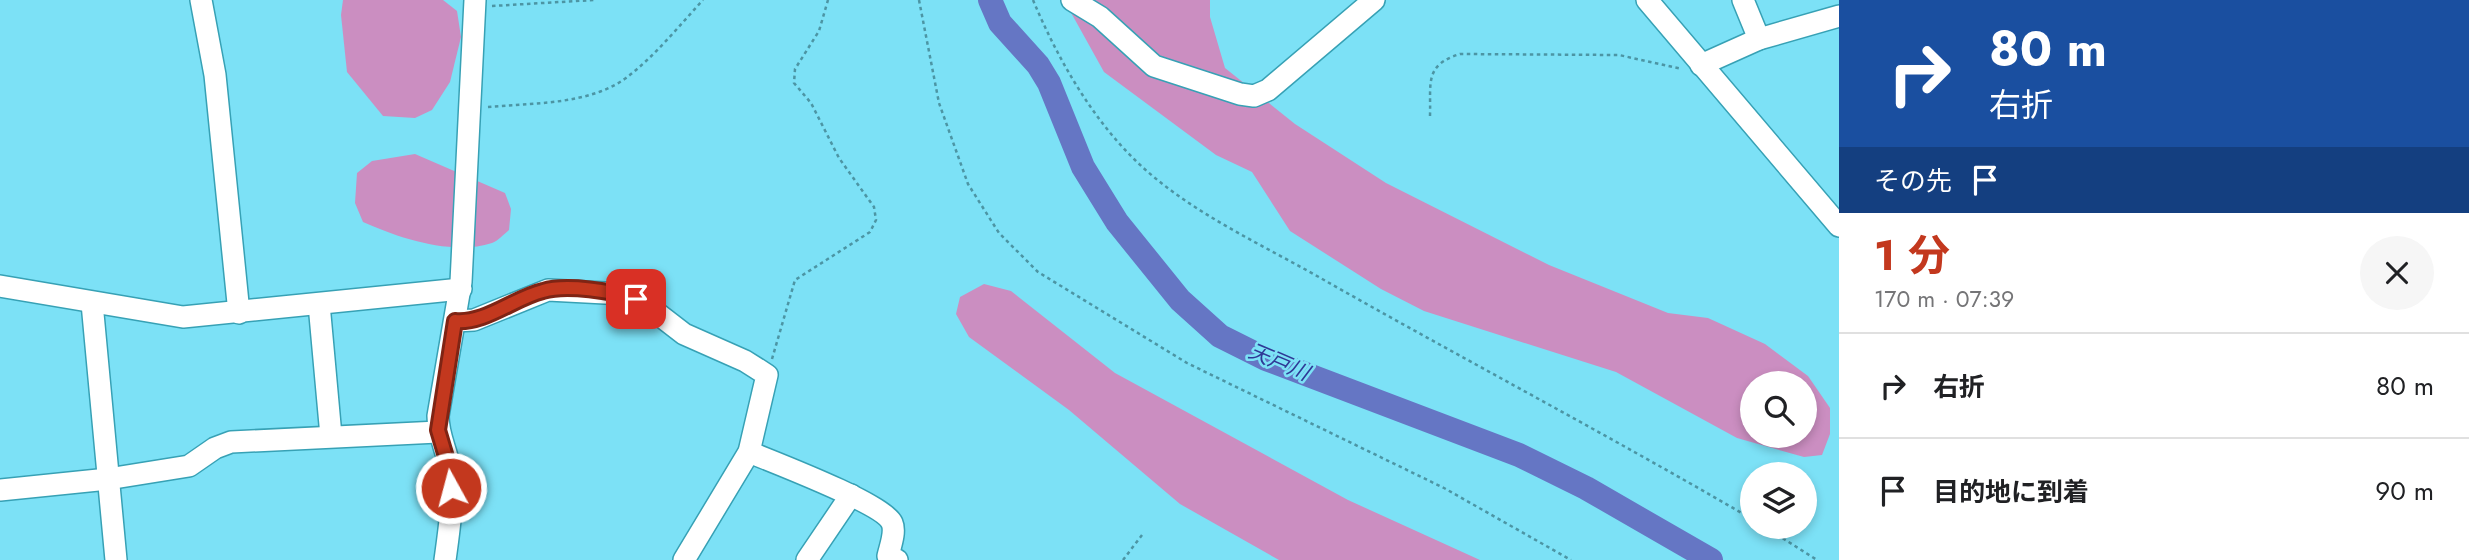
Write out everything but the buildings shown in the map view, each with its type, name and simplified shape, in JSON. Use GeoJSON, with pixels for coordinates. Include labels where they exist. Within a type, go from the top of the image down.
{"type":"FeatureCollection","features":[{"type":"Feature","properties":{"kind":"street"},"geometry":{"type":"LineString","coordinates":[[201,0],[215,75],[239,313]]}},
{"type":"Feature","properties":{"kind":"street"},"geometry":{"type":"LineString","coordinates":[[1072,0],[1107,23],[1154,66],[1240,94],[1254,96],[1268,90],[1374,0]]}},
{"type":"Feature","properties":{"kind":"street"},"geometry":{"type":"LineString","coordinates":[[1647,0],[1839,226]]}},
{"type":"Feature","properties":{"kind":"street"},"geometry":{"type":"LineString","coordinates":[[1743,0],[1759,39]]}},
{"type":"Feature","properties":{"kind":"street"},"geometry":{"type":"LineString","coordinates":[[445,560],[451,478],[438,432],[461,289],[475,4]]}},
{"type":"Feature","properties":{"kind":"street"},"geometry":{"type":"LineString","coordinates":[[1703,68],[1759,39],[1839,16]]}},
{"type":"Feature","properties":{"kind":"street"},"geometry":{"type":"LineString","coordinates":[[0,286],[163,316],[239,313],[461,289]]}},
{"type":"Feature","properties":{"kind":"street"},"geometry":{"type":"LineString","coordinates":[[455,321],[474,320],[548,290],[624,294],[642,303],[684,334],[745,361],[767,375],[749,452],[684,560]]}},
{"type":"Feature","properties":{"kind":"street"},"geometry":{"type":"LineString","coordinates":[[92,303],[116,560]]}},
{"type":"Feature","properties":{"kind":"street"},"geometry":{"type":"LineString","coordinates":[[319,304],[331,436]]}},
{"type":"Feature","properties":{"kind":"street"},"geometry":{"type":"LineString","coordinates":[[0,490],[108,479],[189,466],[215,448],[231,442],[438,432]]}},
{"type":"Feature","properties":{"kind":"street"},"geometry":{"type":"LineString","coordinates":[[749,452],[851,495],[892,522],[888,556],[897,560]]}},
{"type":"Feature","properties":{"kind":"street"},"geometry":{"type":"LineString","coordinates":[[807,560],[851,495]]}},
{"type":"Feature","properties":{"kind":"path"},"geometry":{"type":"LineString","coordinates":[[475,4],[594,0]]}},
{"type":"Feature","properties":{"kind":"path"},"geometry":{"type":"LineString","coordinates":[[471,108],[550,103],[591,93],[624,79],[703,0]]}},
{"type":"Feature","properties":{"kind":"path"},"geometry":{"type":"LineString","coordinates":[[767,375],[795,280],[870,232],[876,220],[874,207],[839,158],[811,103],[794,83],[795,69],[819,31],[828,0]]}},
{"type":"Feature","properties":{"kind":"path"},"geometry":{"type":"LineString","coordinates":[[919,0],[939,103],[968,184],[999,233],[1038,272],[1187,363],[1444,488],[1571,560]]}},
{"type":"Feature","properties":{"kind":"path"},"geometry":{"type":"LineString","coordinates":[[1033,0],[1074,82],[1093,109],[1133,159],[1164,186],[1230,226],[1524,388],[1740,512]]}},
{"type":"Feature","properties":{"kind":"path"},"geometry":{"type":"LineString","coordinates":[[1430,116],[1434,69],[1440,60],[1460,54],[1619,55],[1667,63],[1693,72],[1703,68]]}},
{"type":"Feature","properties":{"kind":"path"},"geometry":{"type":"LineString","coordinates":[[1123,560],[1142,535]]}},
{"type":"Feature","properties":{"kind":"path"},"geometry":{"type":"LineString","coordinates":[[1784,539],[1817,560]]}},
{"type":"Feature","properties":{"kind":"shaded area"},"geometry":{"type":"Polygon","coordinates":[[[343,0],[443,0],[457,11],[461,37],[450,82],[432,110],[415,118],[383,116],[347,72],[341,15],[343,0]]]}},
{"type":"Feature","properties":{"kind":"shaded area"},"geometry":{"type":"Polygon","coordinates":[[[1064,0],[1210,0],[1210,17],[1225,68],[1295,124],[1386,183],[1549,265],[1668,313],[1708,318],[1765,344],[1801,371],[1740,371],[1740,439],[1737,438],[1616,372],[1424,311],[1381,289],[1290,231],[1252,172],[1216,155],[1104,72],[1064,0]]]}},
{"type":"Feature","properties":{"kind":"shaded area"},"geometry":{"type":"Polygon","coordinates":[[[415,154],[505,193],[511,209],[509,230],[492,243],[460,247],[409,239],[363,222],[355,203],[357,173],[372,161],[415,154]]]}},
{"type":"Feature","properties":{"kind":"shaded area"},"geometry":{"type":"Polygon","coordinates":[[[984,284],[1011,291],[1115,373],[1348,500],[1480,560],[1279,560],[1180,504],[1069,410],[969,337],[956,314],[960,297],[984,284]]]}},
{"type":"Feature","properties":{"kind":"shaded area"},"geometry":{"type":"Polygon","coordinates":[[[1817,389],[1830,408],[1830,434],[1822,455],[1804,457],[1772,448],[1817,448],[1817,389]]]}},
{"type":"Feature","properties":{"kind":"waterway","name":"天戸川"},"geometry":{"type":"LineString","coordinates":[[990,0],[1000,23],[1038,65],[1049,83],[1083,167],[1117,222],[1180,300],[1220,336],[1266,359],[1519,455],[1586,488],[1711,560]]}},
{"type":"Feature","properties":{"kind":"route"},"geometry":{"type":"LineString","coordinates":[[451,488],[443,442],[438,435],[438,416],[455,321],[474,320],[548,290],[591,290],[624,294],[636,299]]}}]}
